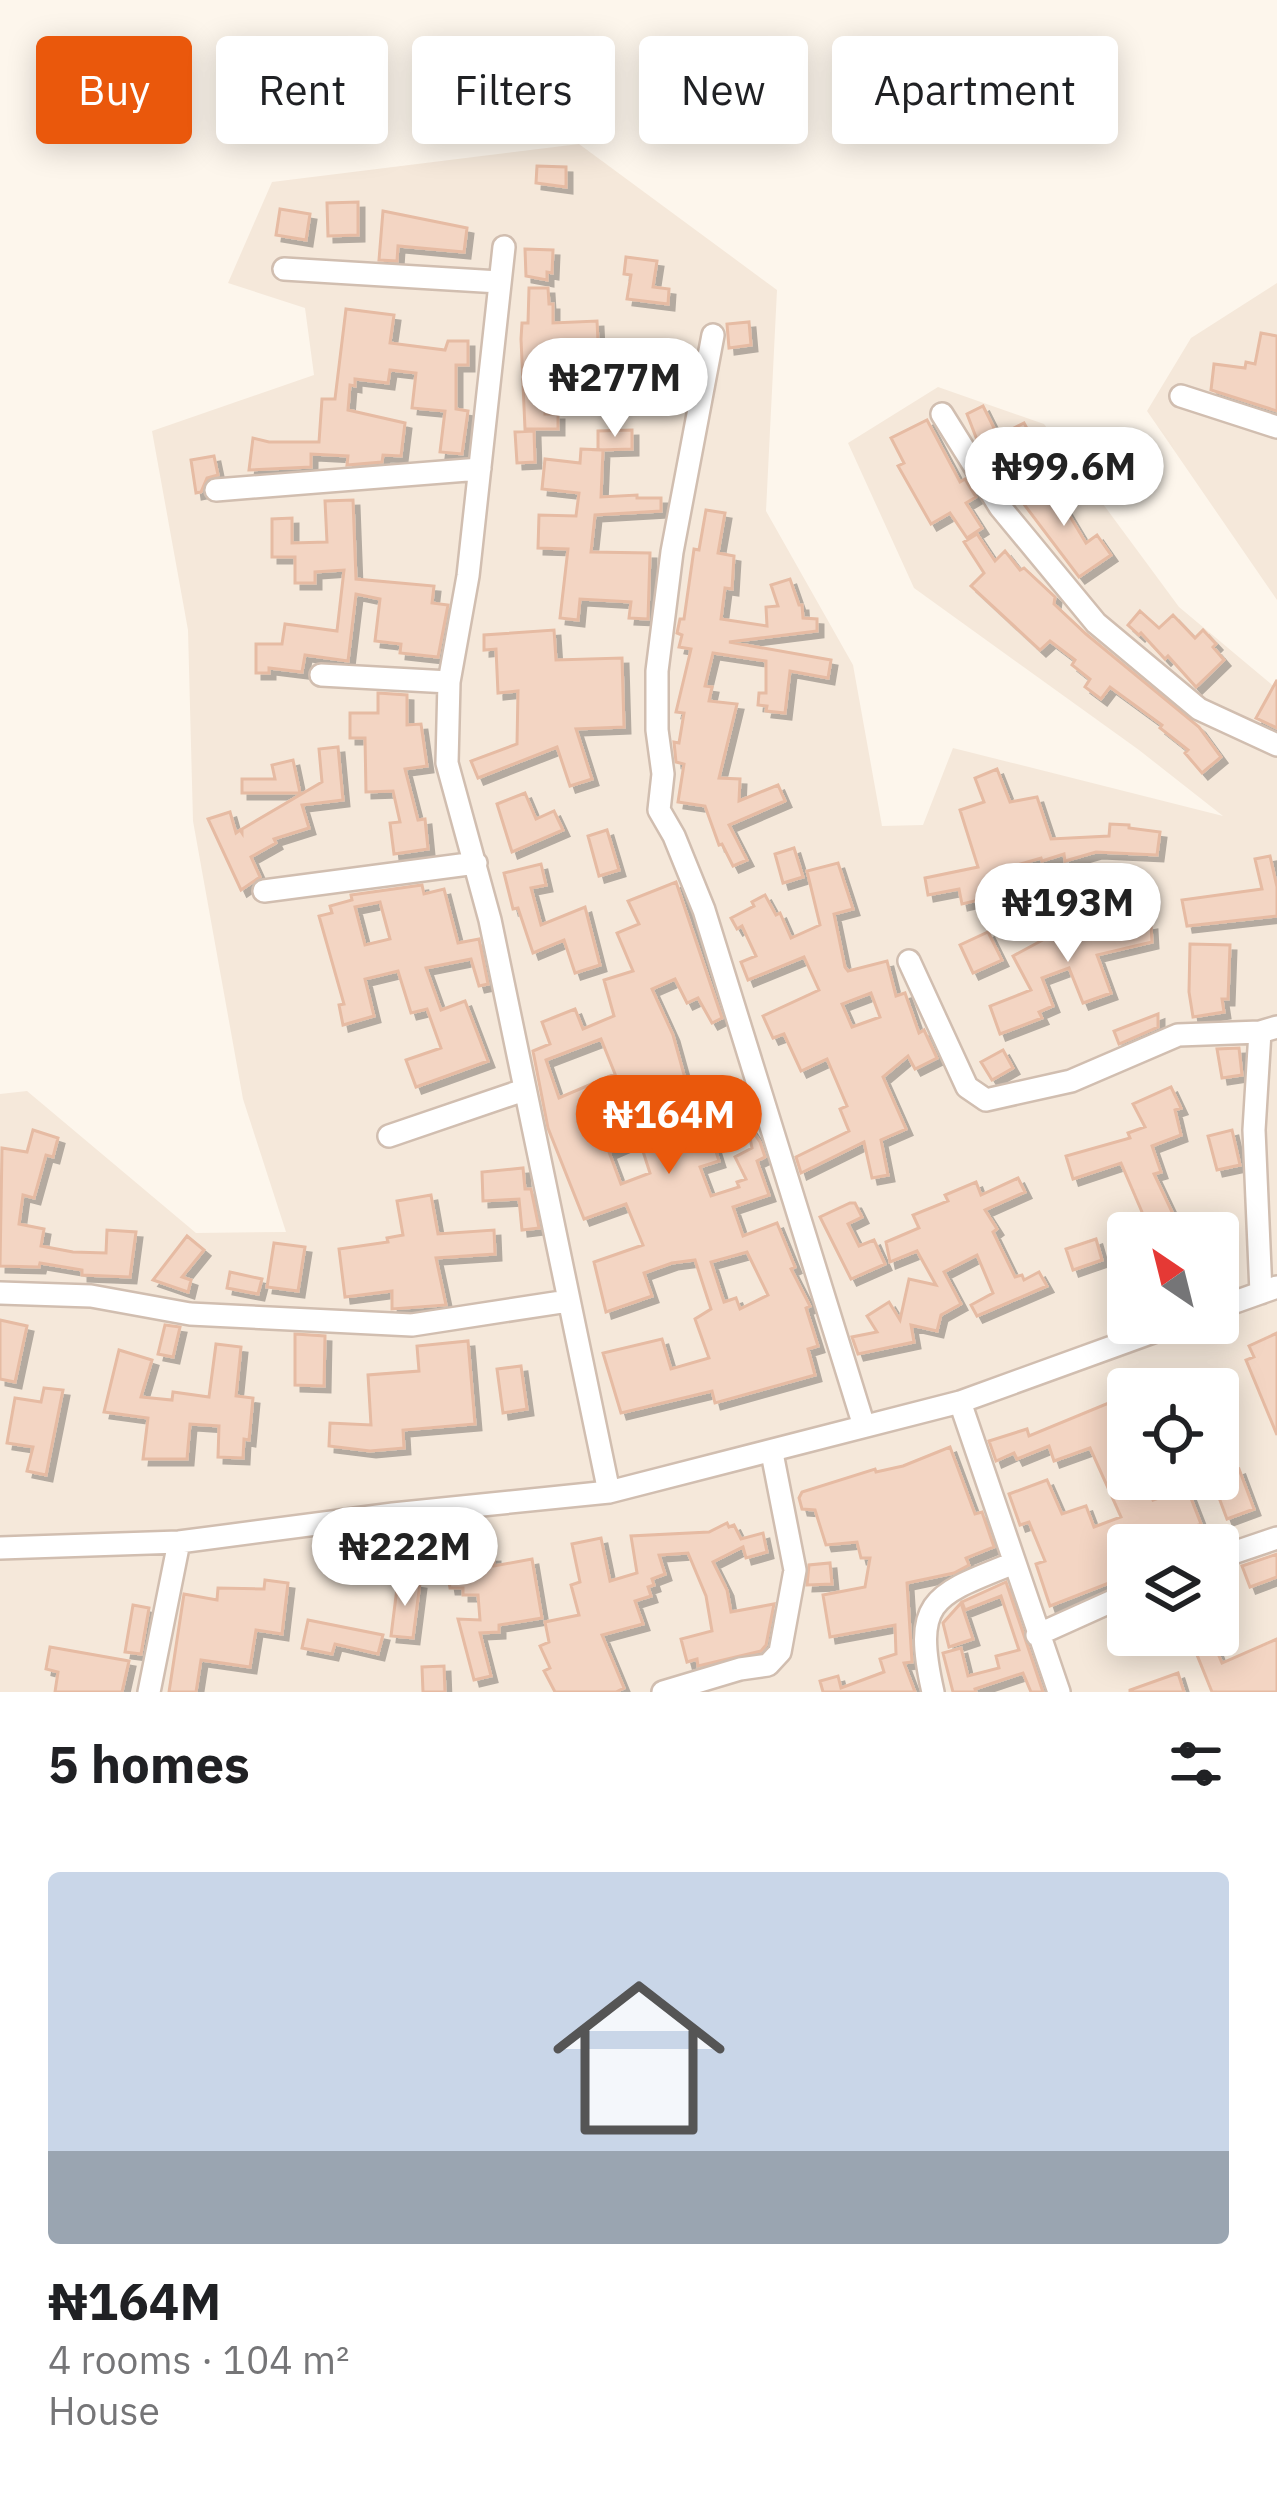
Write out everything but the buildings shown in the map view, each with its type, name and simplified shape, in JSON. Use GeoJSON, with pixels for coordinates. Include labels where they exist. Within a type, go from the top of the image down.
{"type":"FeatureCollection","features":[{"type":"Feature","properties":{"kind":"street"},"geometry":{"type":"LineString","coordinates":[[504,247],[468,576],[449,682],[447,763],[476,862],[608,1492]]}},
{"type":"Feature","properties":{"kind":"street"},"geometry":{"type":"LineString","coordinates":[[284,268],[499,282]]}},
{"type":"Feature","properties":{"kind":"street"},"geometry":{"type":"LineString","coordinates":[[713,335],[672,552],[657,671],[663,774],[659,810],[704,910],[864,1426]]}},
{"type":"Feature","properties":{"kind":"street"},"geometry":{"type":"LineString","coordinates":[[1181,396],[1277,428]]}},
{"type":"Feature","properties":{"kind":"street"},"geometry":{"type":"LineString","coordinates":[[942,414],[1000,507],[1096,623],[1199,709],[1277,745]]}},
{"type":"Feature","properties":{"kind":"street"},"geometry":{"type":"LineString","coordinates":[[216,490],[480,469]]}},
{"type":"Feature","properties":{"kind":"street"},"geometry":{"type":"LineString","coordinates":[[321,675],[449,682]]}},
{"type":"Feature","properties":{"kind":"street"},"geometry":{"type":"LineString","coordinates":[[264,891],[476,862]]}},
{"type":"Feature","properties":{"kind":"street"},"geometry":{"type":"LineString","coordinates":[[909,962],[967,1087],[986,1100],[1071,1081],[1178,1035],[1269,1029],[1254,1130],[1269,1290],[1239,1301]]}},
{"type":"Feature","properties":{"kind":"street"},"geometry":{"type":"LineString","coordinates":[[389,1136],[524,1090]]}},
{"type":"Feature","properties":{"kind":"street"},"geometry":{"type":"LineString","coordinates":[[0,1292],[91,1296],[190,1314],[412,1325],[568,1301]]}},
{"type":"Feature","properties":{"kind":"street"},"geometry":{"type":"LineString","coordinates":[[0,1548],[178,1542],[608,1492],[960,1402],[1120,1344]]}},
{"type":"Feature","properties":{"kind":"street"},"geometry":{"type":"LineString","coordinates":[[960,1402],[1059,1692]]}},
{"type":"Feature","properties":{"kind":"street"},"geometry":{"type":"LineString","coordinates":[[663,1692],[740,1669],[768,1666],[780,1652],[795,1570],[772,1453]]}},
{"type":"Feature","properties":{"kind":"street"},"geometry":{"type":"LineString","coordinates":[[0,1531],[70,1548]]}},
{"type":"Feature","properties":{"kind":"street"},"geometry":{"type":"LineString","coordinates":[[1239,1551],[1277,1538]]}},
{"type":"Feature","properties":{"kind":"street"},"geometry":{"type":"LineString","coordinates":[[149,1692],[178,1542]]}},
{"type":"Feature","properties":{"kind":"street"},"geometry":{"type":"LineString","coordinates":[[933,1692],[924,1653],[930,1609],[947,1590],[1014,1563]]}},
{"type":"Feature","properties":{"kind":"street"},"geometry":{"type":"LineString","coordinates":[[1037,1635],[1107,1603]]}},
{"type":"Feature","properties":{"kind":"shaded area"},"geometry":{"type":"Polygon","coordinates":[[[579,144],[777,290],[766,511],[853,665],[882,826],[923,825],[953,748],[1223,816],[914,588],[848,443],[938,387],[1044,424],[1179,607],[1277,689],[1277,1692],[0,1692],[0,1094],[27,1091],[196,1233],[286,1232],[243,1099],[193,821],[188,630],[152,431],[314,375],[305,308],[228,283],[272,182],[579,144]]]}},
{"type":"Feature","properties":{"kind":"shaded area"},"geometry":{"type":"Polygon","coordinates":[[[1277,283],[1277,600],[1147,411],[1191,338],[1277,283]]]}}]}
